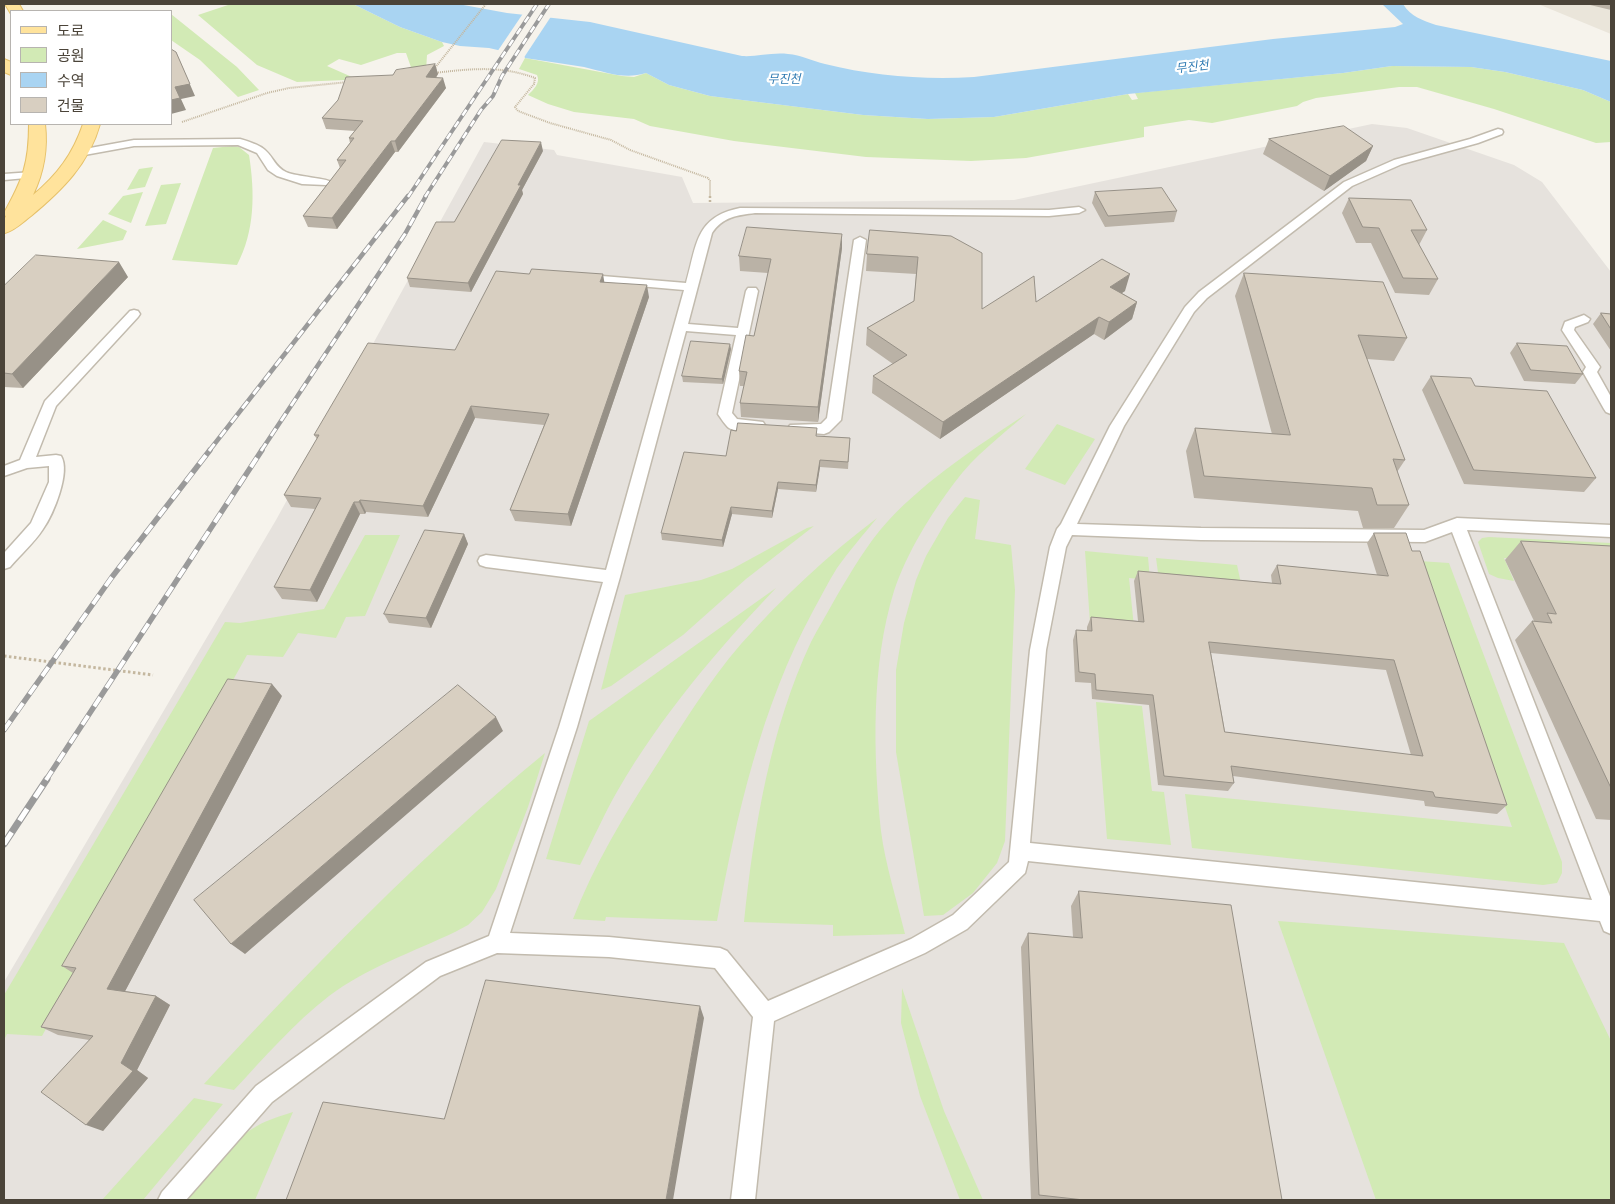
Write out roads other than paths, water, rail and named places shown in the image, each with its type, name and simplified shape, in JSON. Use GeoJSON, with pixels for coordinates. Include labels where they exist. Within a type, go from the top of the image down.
{"type":"FeatureCollection","features":[{"type":"Feature","properties":{"kind":"main road"},"geometry":{"type":"LineString","coordinates":[[5,227],[31,182],[38,153],[37,125]]}},
{"type":"Feature","properties":{"kind":"main road"},"geometry":{"type":"LineString","coordinates":[[5,227],[59,183],[81,149],[91,125]]}},
{"type":"Feature","properties":{"kind":"lane"},"geometry":{"type":"LineString","coordinates":[[764,1014],[918,946],[960,922],[1018,866],[1038,650],[1058,547],[1065,528],[1118,426],[1189,310],[1203,295],[1348,184],[1398,162],[1474,141],[1498,132]]}},
{"type":"Feature","properties":{"kind":"lane"},"geometry":{"type":"LineString","coordinates":[[81,149],[134,143],[240,142],[261,151],[272,168],[281,174],[302,182],[326,182]]}},
{"type":"Feature","properties":{"kind":"lane"},"geometry":{"type":"LineString","coordinates":[[4,177],[33,175]]}},
{"type":"Feature","properties":{"kind":"lane"},"geometry":{"type":"LineString","coordinates":[[497,943],[568,726],[612,577],[706,233],[711,224],[736,211],[755,210],[1049,213],[1079,210]]}},
{"type":"Feature","properties":{"kind":"lane"},"geometry":{"type":"LineString","coordinates":[[752,291],[725,414],[733,424],[824,430],[834,420],[860,240]]}},
{"type":"Feature","properties":{"kind":"lane"},"geometry":{"type":"LineString","coordinates":[[569,276],[692,287]]}},
{"type":"Feature","properties":{"kind":"lane"},"geometry":{"type":"LineString","coordinates":[[26,463],[50,404],[134,314]]}},
{"type":"Feature","properties":{"kind":"lane"},"geometry":{"type":"LineString","coordinates":[[1584,320],[1569,325],[1568,330],[1593,367],[1590,372],[1611,409]]}},
{"type":"Feature","properties":{"kind":"lane"},"geometry":{"type":"LineString","coordinates":[[681,327],[743,332]]}},
{"type":"Feature","properties":{"kind":"lane"},"geometry":{"type":"LineString","coordinates":[[4,471],[26,463],[56,460],[56,482],[37,526],[4,563]]}},
{"type":"Feature","properties":{"kind":"lane"},"geometry":{"type":"LineString","coordinates":[[1065,528],[1201,534],[1426,536],[1457,524],[1611,531]]}},
{"type":"Feature","properties":{"kind":"lane"},"geometry":{"type":"LineString","coordinates":[[1020,851],[1610,916],[1457,524]]}},
{"type":"Feature","properties":{"kind":"lane"},"geometry":{"type":"LineString","coordinates":[[486,560],[612,577]]}},
{"type":"Feature","properties":{"kind":"lane"},"geometry":{"type":"LineString","coordinates":[[170,1200],[264,1094],[433,969],[497,943],[609,946],[720,958],[764,1014],[743,1200]]}},
{"type":"Feature","properties":{"kind":"water","name":"무진천"},"geometry":{"type":"Polygon","coordinates":[[[353,4],[458,4],[507,13],[590,22],[742,56],[788,54],[862,72],[936,78],[974,77],[1273,39],[1395,27],[1403,24],[1382,4],[1403,4],[1413,15],[1436,25],[1611,61],[1611,102],[1583,90],[1505,72],[1471,67],[1392,66],[1343,73],[1128,94],[994,117],[928,119],[863,115],[710,96],[669,85],[646,73],[630,76],[615,75],[584,67],[525,58],[524,56],[489,48],[460,46],[442,42],[400,27],[353,4]]]}},
{"type":"Feature","properties":{"kind":"railway"},"geometry":{"type":"LineString","coordinates":[[408,197],[537,4]]}},
{"type":"Feature","properties":{"kind":"railway"},"geometry":{"type":"LineString","coordinates":[[425,197],[481,110],[493,96],[502,76],[549,4]]}},
{"type":"Feature","properties":{"kind":"railway"},"geometry":{"type":"LineString","coordinates":[[209,451],[408,196]]}},
{"type":"Feature","properties":{"kind":"railway"},"geometry":{"type":"LineString","coordinates":[[261,451],[405,234],[426,196]]}},
{"type":"Feature","properties":{"kind":"railway"},"geometry":{"type":"LineString","coordinates":[[4,730],[112,577],[210,450]]}},
{"type":"Feature","properties":{"kind":"railway"},"geometry":{"type":"LineString","coordinates":[[46,780],[262,450]]}},
{"type":"Feature","properties":{"kind":"railway"},"geometry":{"type":"LineString","coordinates":[[4,844],[47,779]]}}]}
